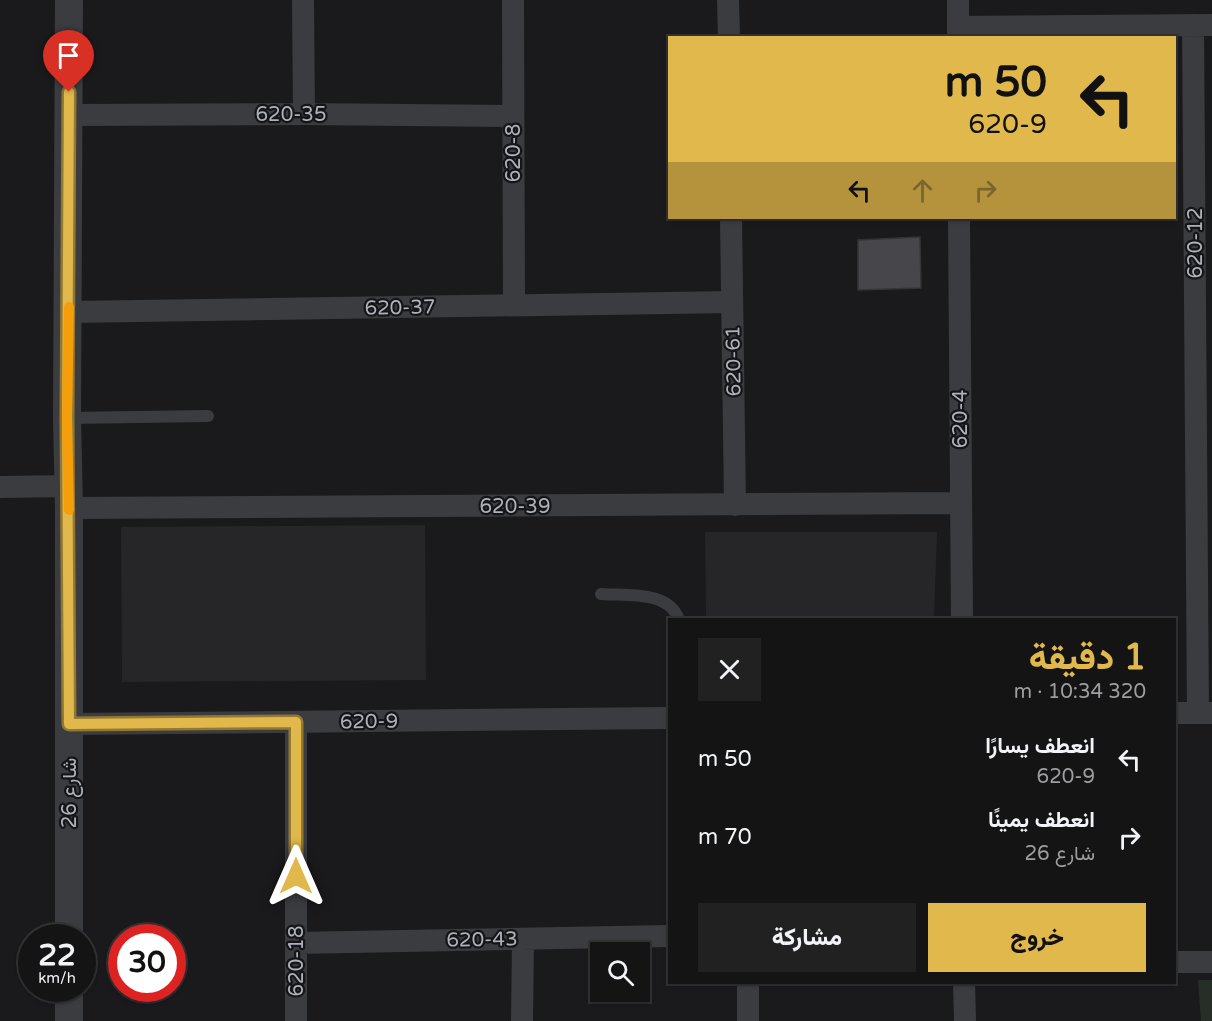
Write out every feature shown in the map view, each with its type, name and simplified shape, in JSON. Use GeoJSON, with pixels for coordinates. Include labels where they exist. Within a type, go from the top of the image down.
{"type":"FeatureCollection","features":[{"type":"Feature","properties":{"kind":"street","name":"شارع 26"},"geometry":{"type":"LineString","coordinates":[[69,0],[67,418],[69,924]]}},
{"type":"Feature","properties":{"kind":"street"},"geometry":{"type":"LineString","coordinates":[[303,0],[304,114]]}},
{"type":"Feature","properties":{"kind":"street","name":"620-8"},"geometry":{"type":"LineString","coordinates":[[513,0],[514,305]]}},
{"type":"Feature","properties":{"kind":"street"},"geometry":{"type":"LineString","coordinates":[[728,0],[729,36]]}},
{"type":"Feature","properties":{"kind":"street"},"geometry":{"type":"LineString","coordinates":[[958,0],[958,32],[1203,25]]}},
{"type":"Feature","properties":{"kind":"street","name":"620-12"},"geometry":{"type":"LineString","coordinates":[[1203,25],[1205,713]]}},
{"type":"Feature","properties":{"kind":"street","name":"620-35"},"geometry":{"type":"LineString","coordinates":[[69,116],[304,114],[513,116]]}},
{"type":"Feature","properties":{"kind":"street","name":"620-61"},"geometry":{"type":"LineString","coordinates":[[731,219],[735,505]]}},
{"type":"Feature","properties":{"kind":"street","name":"620-4"},"geometry":{"type":"LineString","coordinates":[[959,219],[962,618]]}},
{"type":"Feature","properties":{"kind":"street","name":"620-37"},"geometry":{"type":"LineString","coordinates":[[69,312],[732,302]]}},
{"type":"Feature","properties":{"kind":"street","name":"620-39"},"geometry":{"type":"LineString","coordinates":[[0,487],[69,497],[735,505],[961,503]]}},
{"type":"Feature","properties":{"kind":"street"},"geometry":{"type":"LineString","coordinates":[[1176,713],[1205,713]]}},
{"type":"Feature","properties":{"kind":"street","name":"620-9"},"geometry":{"type":"LineString","coordinates":[[69,724],[668,718]]}},
{"type":"Feature","properties":{"kind":"street","name":"620-18"},"geometry":{"type":"LineString","coordinates":[[296,722],[296,1021]]}},
{"type":"Feature","properties":{"kind":"street","name":"620-43"},"geometry":{"type":"LineString","coordinates":[[296,943],[668,936]]}},
{"type":"Feature","properties":{"kind":"street"},"geometry":{"type":"LineString","coordinates":[[522,1021],[523,939]]}},
{"type":"Feature","properties":{"kind":"street"},"geometry":{"type":"LineString","coordinates":[[1176,962],[1212,962]]}},
{"type":"Feature","properties":{"kind":"street"},"geometry":{"type":"LineString","coordinates":[[748,984],[748,1021]]}},
{"type":"Feature","properties":{"kind":"street"},"geometry":{"type":"LineString","coordinates":[[964,984],[965,1021]]}},
{"type":"Feature","properties":{"kind":"street"},"geometry":{"type":"LineString","coordinates":[[69,1002],[69,1021]]}},
{"type":"Feature","properties":{"kind":"lane"},"geometry":{"type":"LineString","coordinates":[[67,418],[208,416]]}},
{"type":"Feature","properties":{"kind":"lane"},"geometry":{"type":"LineString","coordinates":[[600,594],[658,599],[671,605],[678,618]]}},
{"type":"Feature","properties":{"kind":"shaded area"},"geometry":{"type":"Polygon","coordinates":[[[425,525],[426,680],[122,682],[121,527],[425,525]]]}},
{"type":"Feature","properties":{"kind":"shaded area"},"geometry":{"type":"Polygon","coordinates":[[[705,532],[937,532],[934,618],[706,618],[705,532]]]}},
{"type":"Feature","properties":{"kind":"shaded area"},"geometry":{"type":"Polygon","coordinates":[[[1198,980],[1212,980],[1212,1021],[1201,1021],[1198,980]]]}},
{"type":"Feature","properties":{"kind":"building"},"geometry":{"type":"Polygon","coordinates":[[[920,237],[921,288],[858,290],[858,240],[920,237]]]}},
{"type":"Feature","properties":{"kind":"slow traffic"},"geometry":{"type":"LineString","coordinates":[[69,307],[67,418],[69,510]]}},
{"type":"Feature","properties":{"kind":"route"},"geometry":{"type":"LineString","coordinates":[[69,92],[67,418],[69,724],[296,722],[296,876]]}}]}
